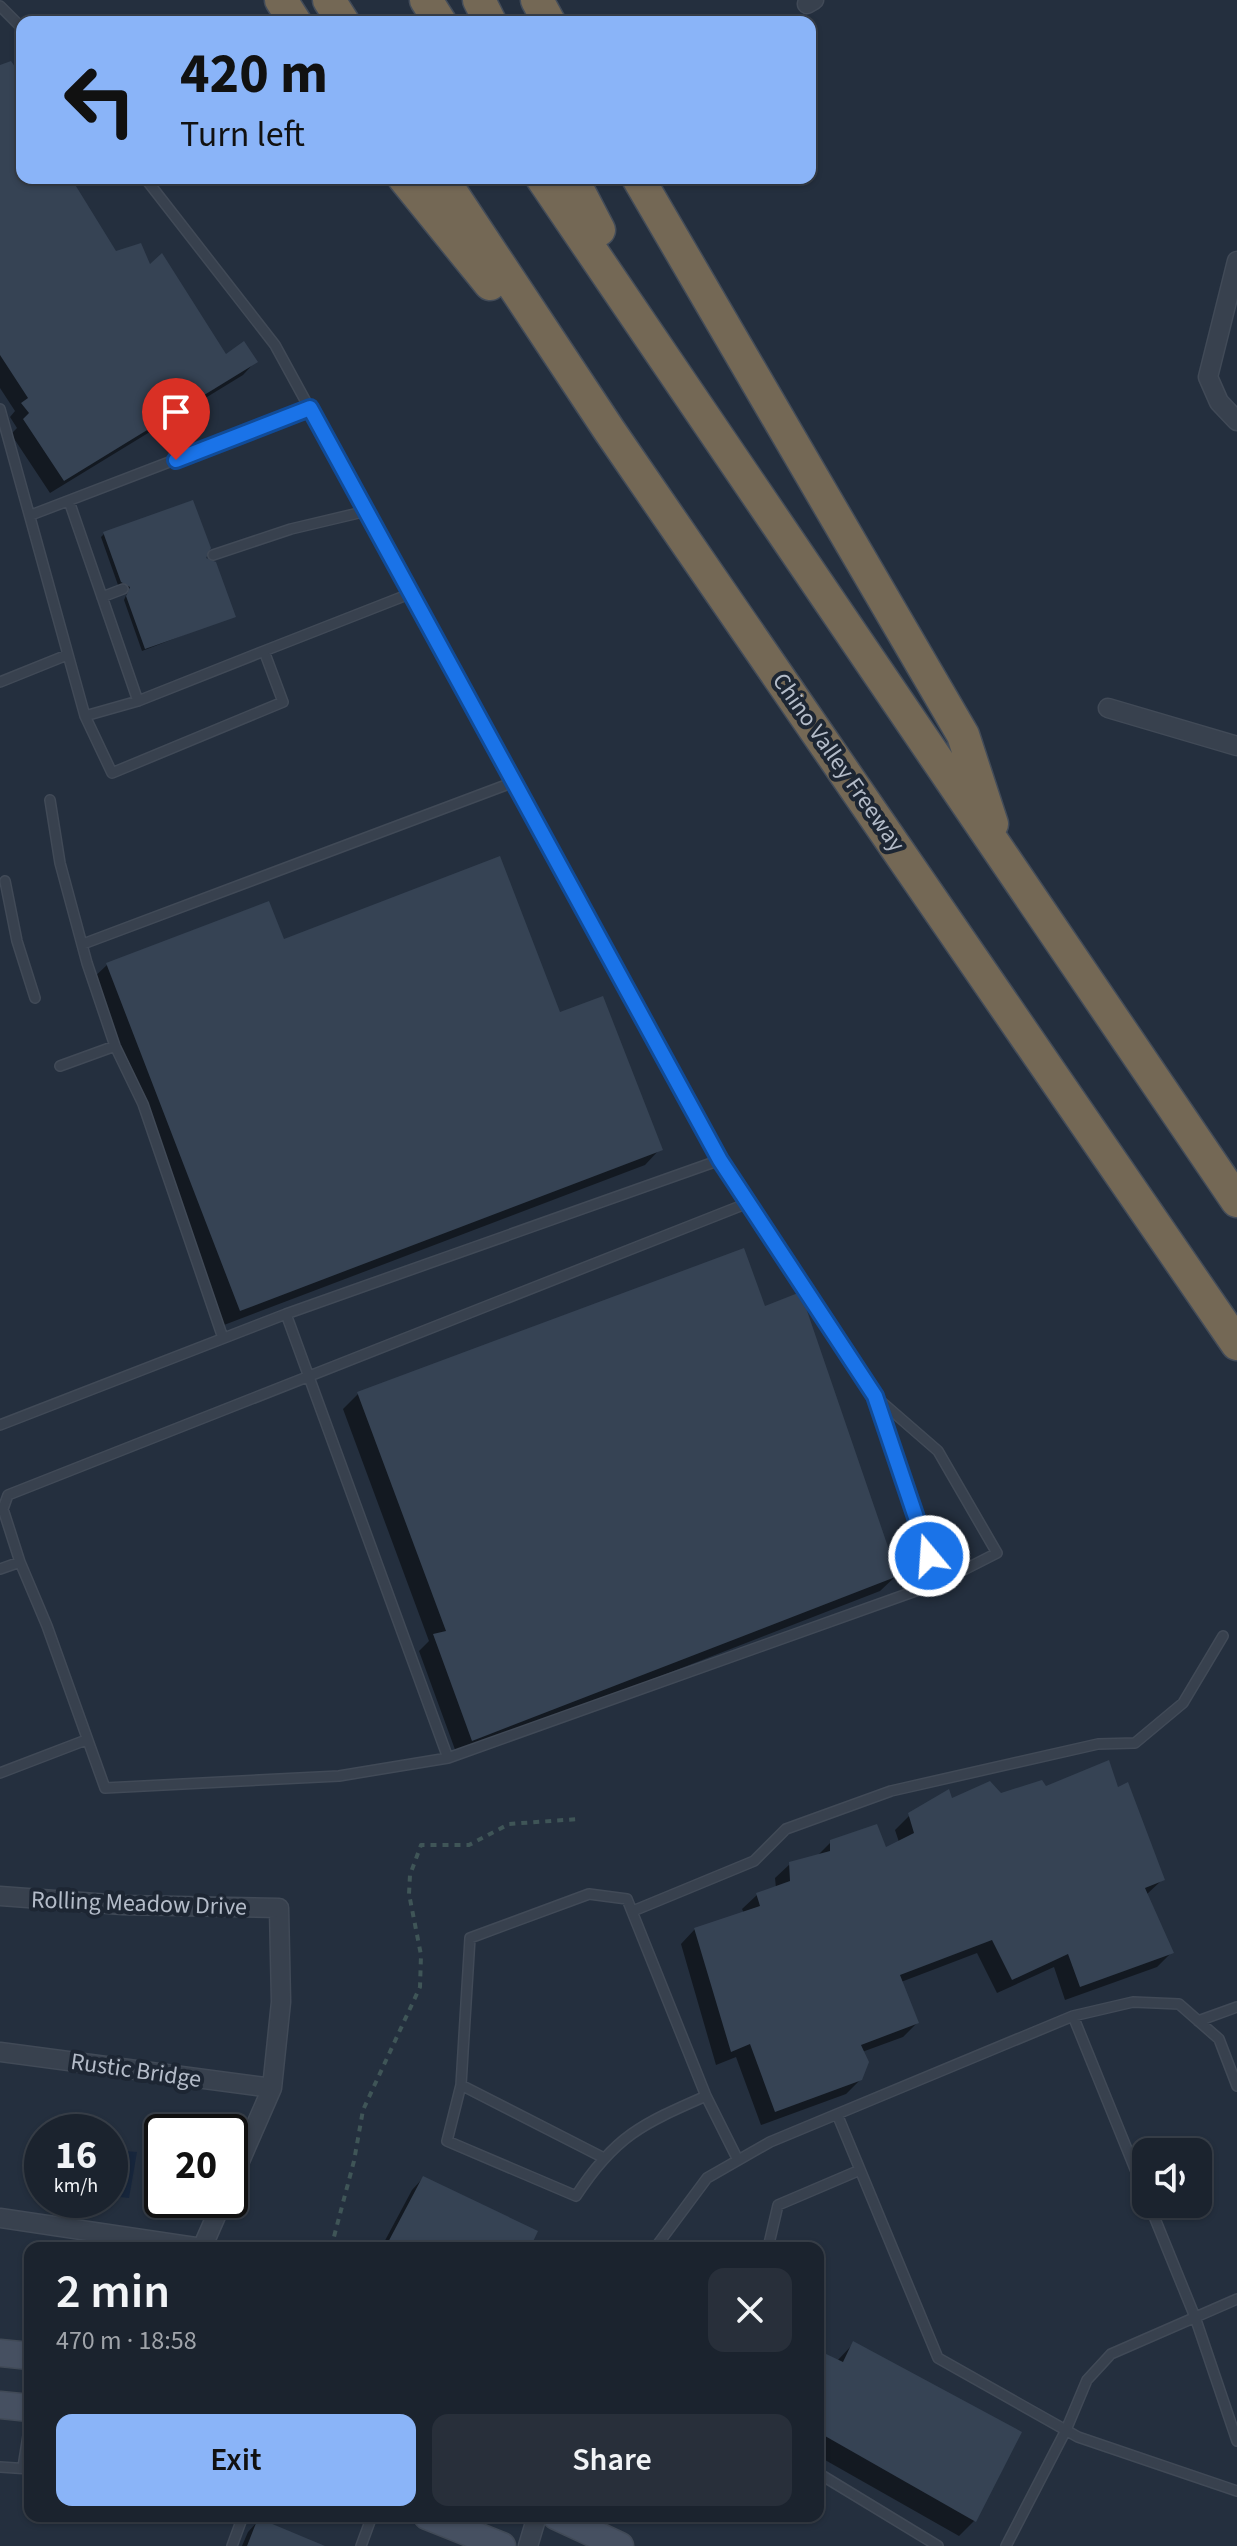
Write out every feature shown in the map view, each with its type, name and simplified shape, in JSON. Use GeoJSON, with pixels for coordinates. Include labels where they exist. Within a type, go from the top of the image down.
{"type":"FeatureCollection","features":[{"type":"Feature","properties":{"kind":"highway"},"geometry":{"type":"LineString","coordinates":[[409,184],[609,430]]}},
{"type":"Feature","properties":{"kind":"highway","name":"Chino Valley Freeway"},"geometry":{"type":"LineString","coordinates":[[446,184],[609,430],[1237,1344]]}},
{"type":"Feature","properties":{"kind":"highway"},"geometry":{"type":"LineString","coordinates":[[546,184],[1237,1201]]}},
{"type":"Feature","properties":{"kind":"highway"},"geometry":{"type":"LineString","coordinates":[[575,184],[667,360]]}},
{"type":"Feature","properties":{"kind":"highway"},"geometry":{"type":"LineString","coordinates":[[642,184],[963,735],[1004,862]]}},
{"type":"Feature","properties":{"kind":"main road"},"geometry":{"type":"LineString","coordinates":[[0,2353],[24,2355]]}},
{"type":"Feature","properties":{"kind":"main road"},"geometry":{"type":"LineString","coordinates":[[0,2405],[24,2407]]}},
{"type":"Feature","properties":{"kind":"main road"},"geometry":{"type":"LineString","coordinates":[[442,2522],[502,2546]]}},
{"type":"Feature","properties":{"kind":"main road"},"geometry":{"type":"LineString","coordinates":[[569,2522],[620,2546]]}},
{"type":"Feature","properties":{"kind":"street"},"geometry":{"type":"LineString","coordinates":[[1237,261],[1208,377],[1219,402],[1237,421]]}},
{"type":"Feature","properties":{"kind":"street"},"geometry":{"type":"LineString","coordinates":[[1108,708],[1237,746]]}},
{"type":"Feature","properties":{"kind":"street","name":"Rolling Meadow Drive"},"geometry":{"type":"LineString","coordinates":[[0,1896],[123,1905],[279,1908],[281,2002],[272,2088]]}},
{"type":"Feature","properties":{"kind":"street","name":"Rustic Bridge"},"geometry":{"type":"LineString","coordinates":[[0,2052],[272,2088]]}},
{"type":"Feature","properties":{"kind":"street"},"geometry":{"type":"LineString","coordinates":[[248,2143],[272,2088]]}},
{"type":"Feature","properties":{"kind":"street"},"geometry":{"type":"LineString","coordinates":[[0,2218],[157,2242]]}},
{"type":"Feature","properties":{"kind":"street"},"geometry":{"type":"LineString","coordinates":[[205,2242],[215,2218]]}},
{"type":"Feature","properties":{"kind":"street"},"geometry":{"type":"LineString","coordinates":[[57,2242],[59,2229]]}},
{"type":"Feature","properties":{"kind":"street"},"geometry":{"type":"LineString","coordinates":[[528,2546],[535,2522]]}},
{"type":"Feature","properties":{"kind":"lane"},"geometry":{"type":"LineString","coordinates":[[0,6],[16,22]]}},
{"type":"Feature","properties":{"kind":"lane"},"geometry":{"type":"LineString","coordinates":[[150,184],[275,345],[720,1160],[875,1396],[938,1583]]}},
{"type":"Feature","properties":{"kind":"lane"},"geometry":{"type":"LineString","coordinates":[[31,515],[310,408]]}},
{"type":"Feature","properties":{"kind":"lane"},"geometry":{"type":"LineString","coordinates":[[0,409],[85,716],[112,773],[283,702],[264,651]]}},
{"type":"Feature","properties":{"kind":"lane"},"geometry":{"type":"LineString","coordinates":[[69,501],[138,701]]}},
{"type":"Feature","properties":{"kind":"lane"},"geometry":{"type":"LineString","coordinates":[[213,555],[291,529],[367,511]]}},
{"type":"Feature","properties":{"kind":"lane"},"geometry":{"type":"LineString","coordinates":[[102,597],[123,589]]}},
{"type":"Feature","properties":{"kind":"lane"},"geometry":{"type":"LineString","coordinates":[[85,716],[138,701],[412,593]]}},
{"type":"Feature","properties":{"kind":"lane"},"geometry":{"type":"LineString","coordinates":[[0,682],[67,655]]}},
{"type":"Feature","properties":{"kind":"lane"},"geometry":{"type":"LineString","coordinates":[[83,944],[514,782]]}},
{"type":"Feature","properties":{"kind":"lane"},"geometry":{"type":"LineString","coordinates":[[50,800],[60,863],[115,1046],[143,1104],[223,1338]]}},
{"type":"Feature","properties":{"kind":"lane"},"geometry":{"type":"LineString","coordinates":[[5,881],[17,941],[35,998]]}},
{"type":"Feature","properties":{"kind":"lane"},"geometry":{"type":"LineString","coordinates":[[60,1066],[115,1046]]}},
{"type":"Feature","properties":{"kind":"lane"},"geometry":{"type":"LineString","coordinates":[[0,1425],[286,1314],[720,1160]]}},
{"type":"Feature","properties":{"kind":"lane"},"geometry":{"type":"LineString","coordinates":[[748,1203],[309,1379],[8,1495],[3,1509],[20,1562],[47,1626],[105,1788],[339,1776],[448,1758],[938,1583],[997,1553],[938,1451],[875,1396]]}},
{"type":"Feature","properties":{"kind":"lane"},"geometry":{"type":"LineString","coordinates":[[286,1314],[448,1758]]}},
{"type":"Feature","properties":{"kind":"lane"},"geometry":{"type":"LineString","coordinates":[[0,1569],[20,1562]]}},
{"type":"Feature","properties":{"kind":"lane"},"geometry":{"type":"LineString","coordinates":[[633,1911],[754,1861],[786,1829],[891,1791],[1098,1744],[1135,1743],[1183,1703],[1223,1636]]}},
{"type":"Feature","properties":{"kind":"lane"},"geometry":{"type":"LineString","coordinates":[[0,1773],[86,1740]]}},
{"type":"Feature","properties":{"kind":"lane"},"geometry":{"type":"LineString","coordinates":[[706,2096],[648,2122],[602,2157],[576,2196],[447,2141],[461,2085],[470,1938],[589,1894],[627,1899],[706,2096],[738,2160]]}},
{"type":"Feature","properties":{"kind":"lane"},"geometry":{"type":"LineString","coordinates":[[659,2242],[707,2178],[770,2142],[1073,2016],[1133,2002],[1179,2004],[1219,2039],[1237,2086]]}},
{"type":"Feature","properties":{"kind":"lane"},"geometry":{"type":"LineString","coordinates":[[1198,2021],[1237,2007]]}},
{"type":"Feature","properties":{"kind":"lane"},"geometry":{"type":"LineString","coordinates":[[1073,2016],[1132,2161]]}},
{"type":"Feature","properties":{"kind":"lane"},"geometry":{"type":"LineString","coordinates":[[461,2085],[602,2157]]}},
{"type":"Feature","properties":{"kind":"lane"},"geometry":{"type":"LineString","coordinates":[[837,2114],[938,2358],[1066,2430],[1237,2491]]}},
{"type":"Feature","properties":{"kind":"lane"},"geometry":{"type":"LineString","coordinates":[[769,2242],[778,2205],[860,2170]]}},
{"type":"Feature","properties":{"kind":"lane"},"geometry":{"type":"LineString","coordinates":[[1155,2218],[1195,2317],[1237,2441]]}},
{"type":"Feature","properties":{"kind":"lane"},"geometry":{"type":"LineString","coordinates":[[1006,2546],[1066,2430],[1087,2380],[1111,2354],[1237,2299]]}},
{"type":"Feature","properties":{"kind":"lane"},"geometry":{"type":"LineString","coordinates":[[0,2467],[24,2468]]}},
{"type":"Feature","properties":{"kind":"lane"},"geometry":{"type":"LineString","coordinates":[[824,2477],[938,2546]]}},
{"type":"Feature","properties":{"kind":"lane"},"geometry":{"type":"LineString","coordinates":[[232,2546],[241,2522]]}},
{"type":"Feature","properties":{"kind":"lane"},"geometry":{"type":"LineString","coordinates":[[361,2546],[370,2522]]}},
{"type":"Feature","properties":{"kind":"path"},"geometry":{"type":"LineString","coordinates":[[333,2242],[354,2161],[363,2110],[420,1987],[421,1955],[409,1894],[410,1875],[421,1845],[469,1845],[509,1824],[578,1819]]}},
{"type":"Feature","properties":{"kind":"water"},"geometry":{"type":"Polygon","coordinates":[[[128,2151],[137,2152],[129,2198],[128,2151]]]}},
{"type":"Feature","properties":{"kind":"building"},"geometry":{"type":"Polygon","coordinates":[[[11,61],[16,68],[16,184],[75,184],[116,251],[141,243],[150,264],[162,253],[226,354],[244,341],[258,362],[64,481],[23,419],[29,413],[21,403],[28,398],[0,355],[0,65],[11,61]]]}},
{"type":"Feature","properties":{"kind":"building"},"geometry":{"type":"Polygon","coordinates":[[[193,500],[211,548],[206,558],[216,562],[236,617],[145,649],[126,596],[130,587],[121,582],[103,532],[193,500]]]}},
{"type":"Feature","properties":{"kind":"building"},"geometry":{"type":"Polygon","coordinates":[[[500,856],[560,1012],[603,996],[663,1150],[240,1311],[106,963],[269,901],[284,939],[500,856]]]}},
{"type":"Feature","properties":{"kind":"building"},"geometry":{"type":"Polygon","coordinates":[[[744,1248],[765,1306],[798,1293],[804,1302],[898,1576],[472,1741],[433,1634],[446,1631],[357,1392],[744,1248]]]}},
{"type":"Feature","properties":{"kind":"building"},"geometry":{"type":"Polygon","coordinates":[[[1109,1760],[1118,1787],[1128,1782],[1165,1880],[1145,1888],[1174,1953],[1080,1987],[1068,1954],[1012,1980],[992,1940],[900,1975],[919,2023],[861,2045],[869,2062],[862,2080],[775,2112],[750,2044],[731,2052],[694,1928],[760,1906],[756,1893],[790,1881],[789,1862],[830,1851],[830,1840],[877,1824],[886,1847],[914,1833],[908,1813],[949,1789],[952,1798],[990,1781],[1001,1793],[1042,1780],[1046,1786],[1109,1760]]]}},
{"type":"Feature","properties":{"kind":"building"},"geometry":{"type":"Polygon","coordinates":[[[423,2176],[538,2231],[533,2242],[388,2242],[423,2176]]]}},
{"type":"Feature","properties":{"kind":"building"},"geometry":{"type":"Polygon","coordinates":[[[853,2341],[1022,2432],[976,2522],[824,2435],[824,2353],[843,2362],[853,2341]]]}},
{"type":"Feature","properties":{"kind":"building"},"geometry":{"type":"Polygon","coordinates":[[[256,2522],[268,2522],[325,2546],[247,2546],[256,2522]]]}},
{"type":"Feature","properties":{"kind":"route"},"geometry":{"type":"LineString","coordinates":[[176,460],[310,408],[720,1160],[875,1396],[929,1556]]}}]}
